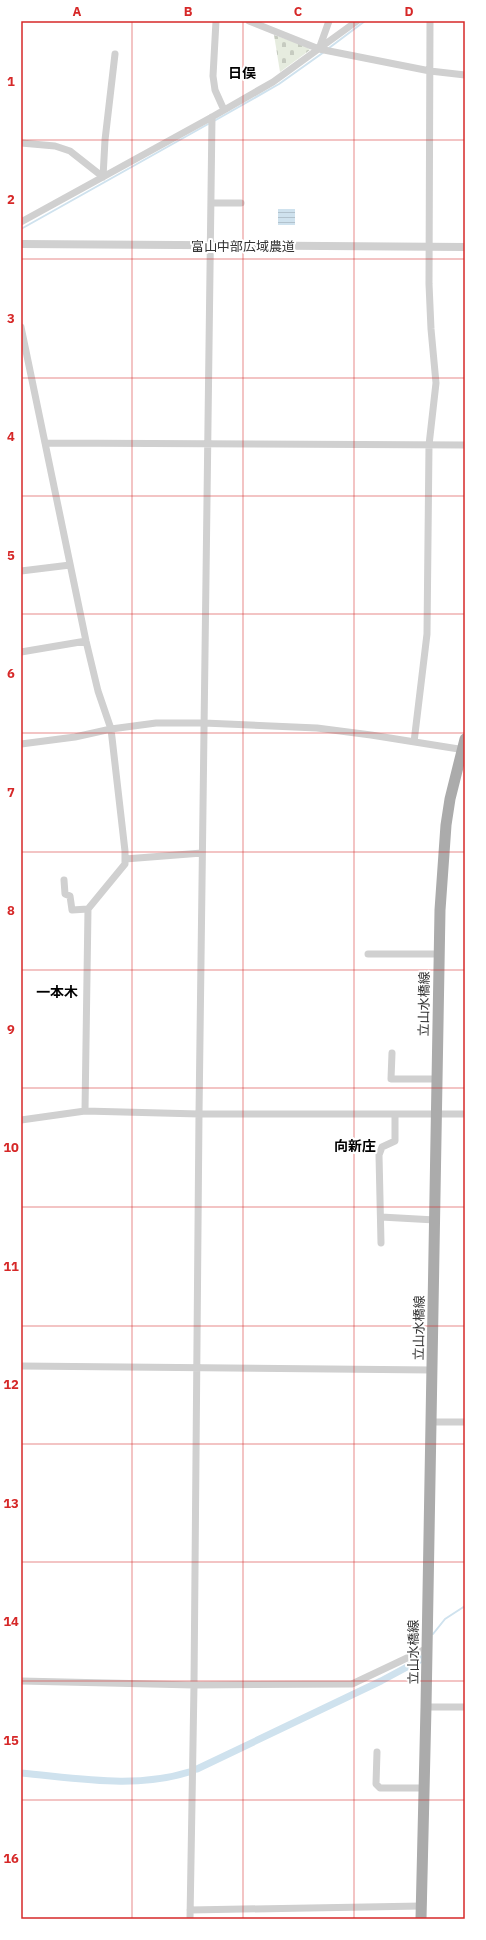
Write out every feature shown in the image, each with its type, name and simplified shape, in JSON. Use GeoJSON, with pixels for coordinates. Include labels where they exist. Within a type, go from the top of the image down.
{"type":"FeatureCollection","features":[{"type":"Feature","properties":{"kind":"main road","name":"立山水橋線"},"geometry":{"type":"LineString","coordinates":[[421,1919],[439,954],[442,874],[446,825],[450,799],[464,746]]}},
{"type":"Feature","properties":{"kind":"street"},"geometry":{"type":"LineString","coordinates":[[216,21],[213,76],[215,90],[224,110]]}},
{"type":"Feature","properties":{"kind":"street"},"geometry":{"type":"LineString","coordinates":[[249,21],[319,49],[430,71],[465,75]]}},
{"type":"Feature","properties":{"kind":"street"},"geometry":{"type":"LineString","coordinates":[[319,49],[329,21]]}},
{"type":"Feature","properties":{"kind":"street"},"geometry":{"type":"LineString","coordinates":[[21,222],[273,82],[357,21]]}},
{"type":"Feature","properties":{"kind":"street"},"geometry":{"type":"LineString","coordinates":[[414,742],[427,634],[429,445],[436,383],[431,328],[430,21]]}},
{"type":"Feature","properties":{"kind":"street"},"geometry":{"type":"LineString","coordinates":[[103,177],[105,140],[115,54]]}},
{"type":"Feature","properties":{"kind":"street"},"geometry":{"type":"LineString","coordinates":[[190,1919],[212,117]]}},
{"type":"Feature","properties":{"kind":"street"},"geometry":{"type":"LineString","coordinates":[[21,143],[55,146],[70,151],[103,177]]}},
{"type":"Feature","properties":{"kind":"street"},"geometry":{"type":"LineString","coordinates":[[212,203],[241,203]]}},
{"type":"Feature","properties":{"kind":"street","name":"富山中部広域農道"},"geometry":{"type":"LineString","coordinates":[[21,244],[465,247]]}},
{"type":"Feature","properties":{"kind":"street"},"geometry":{"type":"LineString","coordinates":[[21,327],[86,640],[98,691],[111,729],[125,859],[125,864],[88,909],[85,1111]]}},
{"type":"Feature","properties":{"kind":"street"},"geometry":{"type":"LineString","coordinates":[[45,443],[465,445]]}},
{"type":"Feature","properties":{"kind":"street"},"geometry":{"type":"LineString","coordinates":[[21,571],[70,565]]}},
{"type":"Feature","properties":{"kind":"street"},"geometry":{"type":"LineString","coordinates":[[21,652],[86,640]]}},
{"type":"Feature","properties":{"kind":"street"},"geometry":{"type":"LineString","coordinates":[[21,744],[75,737],[111,729],[156,723],[317,728],[414,742],[464,746]]}},
{"type":"Feature","properties":{"kind":"street"},"geometry":{"type":"LineString","coordinates":[[125,859],[202,853]]}},
{"type":"Feature","properties":{"kind":"street"},"geometry":{"type":"LineString","coordinates":[[64,880],[65,894],[70,896],[72,910],[88,909]]}},
{"type":"Feature","properties":{"kind":"street"},"geometry":{"type":"LineString","coordinates":[[368,954],[439,954]]}},
{"type":"Feature","properties":{"kind":"street"},"geometry":{"type":"LineString","coordinates":[[392,1053],[391,1079],[437,1079]]}},
{"type":"Feature","properties":{"kind":"street"},"geometry":{"type":"LineString","coordinates":[[21,1120],[85,1111],[199,1114],[465,1114]]}},
{"type":"Feature","properties":{"kind":"street"},"geometry":{"type":"LineString","coordinates":[[381,1243],[379,1155],[382,1147],[395,1141],[395,1114]]}},
{"type":"Feature","properties":{"kind":"street"},"geometry":{"type":"LineString","coordinates":[[381,1217],[435,1220]]}},
{"type":"Feature","properties":{"kind":"street"},"geometry":{"type":"LineString","coordinates":[[21,1366],[432,1370]]}},
{"type":"Feature","properties":{"kind":"street"},"geometry":{"type":"LineString","coordinates":[[431,1422],[465,1422]]}},
{"type":"Feature","properties":{"kind":"street"},"geometry":{"type":"LineString","coordinates":[[21,1681],[194,1685],[352,1684],[426,1649]]}},
{"type":"Feature","properties":{"kind":"street"},"geometry":{"type":"LineString","coordinates":[[426,1707],[465,1707]]}},
{"type":"Feature","properties":{"kind":"street"},"geometry":{"type":"LineString","coordinates":[[377,1752],[376,1784],[380,1788],[424,1788]]}},
{"type":"Feature","properties":{"kind":"street"},"geometry":{"type":"LineString","coordinates":[[190,1910],[421,1906]]}},
{"type":"Feature","properties":{"kind":"green space"},"geometry":{"type":"Polygon","coordinates":[[[274,35],[306,46],[310,50],[280,72],[274,35]]]}},
{"type":"Feature","properties":{"kind":"water"},"geometry":{"type":"Polygon","coordinates":[[[278,209],[295,209],[295,225],[278,225],[278,209]]]}},
{"type":"Feature","properties":{"kind":"waterway"},"geometry":{"type":"LineString","coordinates":[[329,48],[365,21]]}},
{"type":"Feature","properties":{"kind":"waterway"},"geometry":{"type":"LineString","coordinates":[[214,121],[279,84],[324,52]]}},
{"type":"Feature","properties":{"kind":"waterway"},"geometry":{"type":"LineString","coordinates":[[21,229],[210,123]]}},
{"type":"Feature","properties":{"kind":"waterway"},"geometry":{"type":"LineString","coordinates":[[433,1634],[445,1619],[465,1606]]}},
{"type":"Feature","properties":{"kind":"waterway"},"geometry":{"type":"LineString","coordinates":[[197,1769],[381,1681],[420,1660],[422,1656]]}},
{"type":"Feature","properties":{"kind":"waterway"},"geometry":{"type":"LineString","coordinates":[[21,1773],[106,1781],[127,1781],[169,1777],[189,1772]]}},
{"type":"Feature","properties":{"kind":"district","name":"日俣"},"geometry":{"type":"Point","coordinates":[242,73]}},
{"type":"Feature","properties":{"kind":"district","name":"一本木"},"geometry":{"type":"Point","coordinates":[57,992]}},
{"type":"Feature","properties":{"kind":"district","name":"向新庄"},"geometry":{"type":"Point","coordinates":[355,1146]}}]}
